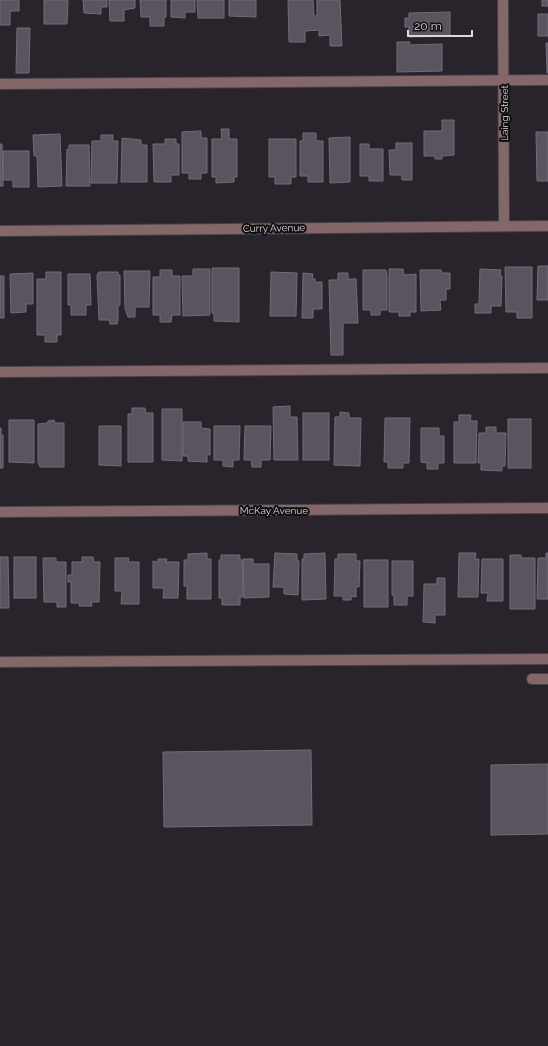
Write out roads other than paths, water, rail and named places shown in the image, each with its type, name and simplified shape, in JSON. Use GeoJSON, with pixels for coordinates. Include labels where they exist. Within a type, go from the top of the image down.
{"type":"FeatureCollection","features":[{"type":"Feature","properties":{"kind":"street","name":"Laing Street"},"geometry":{"type":"LineString","coordinates":[[503,0],[504,226]]}},
{"type":"Feature","properties":{"kind":"street"},"geometry":{"type":"LineString","coordinates":[[0,84],[548,80]]}},
{"type":"Feature","properties":{"kind":"street","name":"Curry Avenue"},"geometry":{"type":"LineString","coordinates":[[0,231],[548,226]]}},
{"type":"Feature","properties":{"kind":"street"},"geometry":{"type":"LineString","coordinates":[[0,372],[548,368]]}},
{"type":"Feature","properties":{"kind":"street","name":"McKay Avenue"},"geometry":{"type":"LineString","coordinates":[[0,512],[548,508]]}},
{"type":"Feature","properties":{"kind":"street"},"geometry":{"type":"LineString","coordinates":[[0,662],[548,659]]}},
{"type":"Feature","properties":{"kind":"street"},"geometry":{"type":"LineString","coordinates":[[532,679],[548,679]]}}]}
